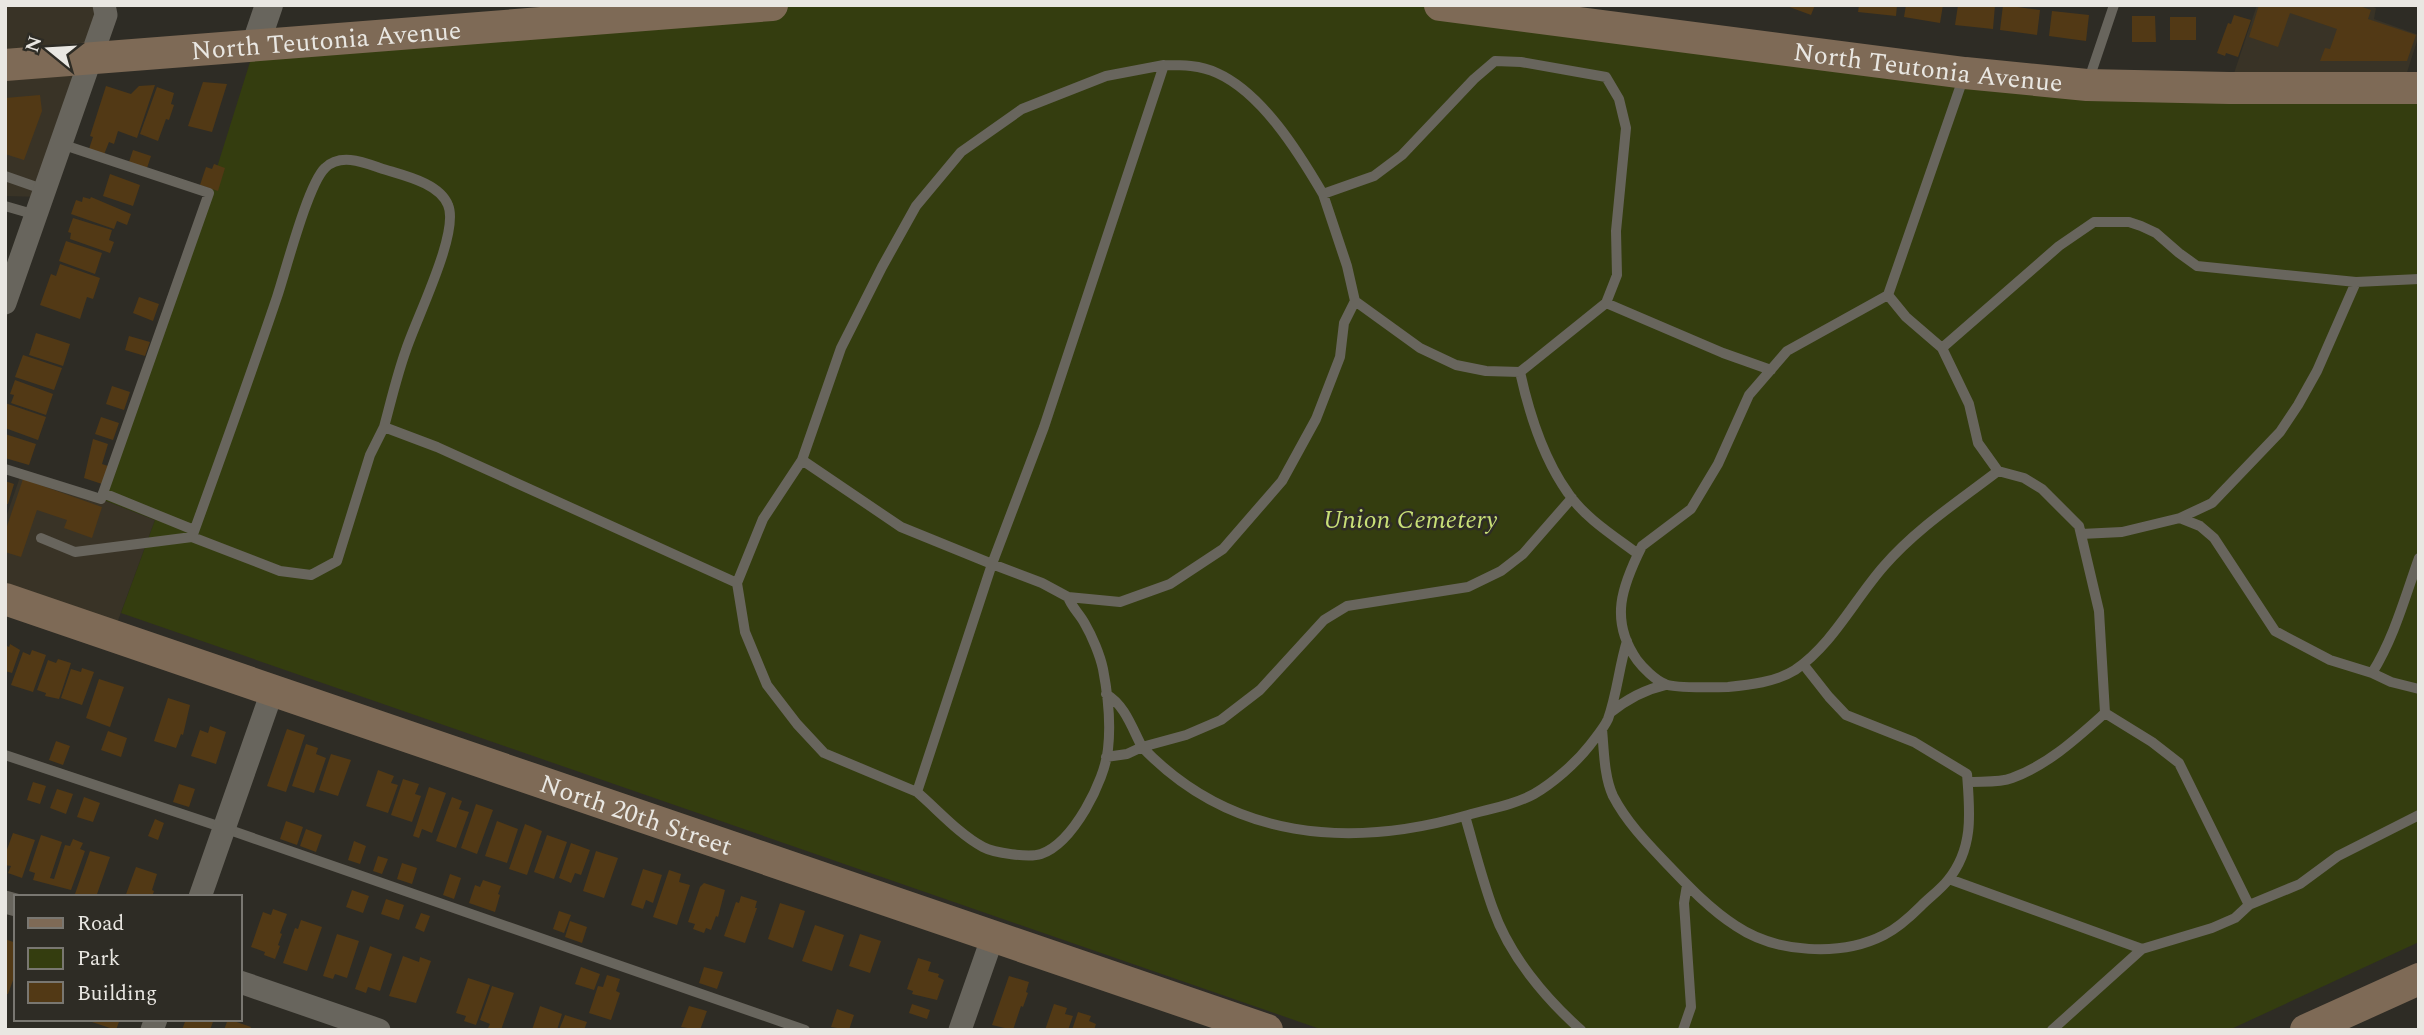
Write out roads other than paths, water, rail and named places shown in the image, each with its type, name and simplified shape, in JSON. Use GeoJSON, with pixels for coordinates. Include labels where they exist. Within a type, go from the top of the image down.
{"type":"FeatureCollection","features":[{"type":"Feature","properties":{"kind":"main road","name":"North Teutonia Avenue"},"geometry":{"type":"LineString","coordinates":[[1440,5],[1531,12],[1965,73],[2087,85],[2419,88]]}},
{"type":"Feature","properties":{"kind":"main road","name":"North Teutonia Avenue"},"geometry":{"type":"LineString","coordinates":[[5,65],[690,8],[754,6]]}},
{"type":"Feature","properties":{"kind":"main road","name":"North 20th Street"},"geometry":{"type":"LineString","coordinates":[[5,598],[1267,1030]]}},
{"type":"Feature","properties":{"kind":"main road"},"geometry":{"type":"LineString","coordinates":[[2306,1030],[2416,982]]}},
{"type":"Feature","properties":{"kind":"street"},"geometry":{"type":"LineString","coordinates":[[5,303],[106,15],[104,5]]}},
{"type":"Feature","properties":{"kind":"street"},"geometry":{"type":"LineString","coordinates":[[255,46],[269,5]]}},
{"type":"Feature","properties":{"kind":"street"},"geometry":{"type":"LineString","coordinates":[[201,895],[273,690]]}},
{"type":"Feature","properties":{"kind":"street"},"geometry":{"type":"LineString","coordinates":[[960,1030],[993,936]]}},
{"type":"Feature","properties":{"kind":"street"},"geometry":{"type":"LineString","coordinates":[[242,983],[379,1030]]}},
{"type":"Feature","properties":{"kind":"lane"},"geometry":{"type":"LineString","coordinates":[[2087,85],[2114,5]]}},
{"type":"Feature","properties":{"kind":"lane"},"geometry":{"type":"LineString","coordinates":[[1323,194],[1374,176],[1435,121],[1494,61],[1521,62],[1606,77],[1619,99],[1626,128],[1616,231],[1617,275],[1606,303],[1521,372],[1486,371],[1456,365],[1420,348],[1355,301]]}},
{"type":"Feature","properties":{"kind":"lane"},"geometry":{"type":"LineString","coordinates":[[917,792],[992,564],[1044,427],[1164,65]]}},
{"type":"Feature","properties":{"kind":"lane"},"geometry":{"type":"LineString","coordinates":[[802,460],[901,527],[1042,583],[1068,597],[1121,602],[1170,584],[1223,549],[1282,481],[1316,419],[1340,357],[1344,323],[1355,301],[1347,266],[1323,194],[1270,115],[1245,92],[1218,73],[1193,65],[1164,65],[1106,76],[1022,109],[961,152],[916,206],[882,267],[841,348],[802,460],[763,519],[737,583],[745,632],[767,685],[797,724],[824,752],[917,792],[984,848],[1009,854],[1041,854],[1070,834],[1092,799],[1107,757],[1106,694],[1102,665],[1086,624],[1068,597]]}},
{"type":"Feature","properties":{"kind":"lane"},"geometry":{"type":"LineString","coordinates":[[1665,685],[1643,668],[1621,628],[1620,605],[1628,574],[1642,546],[1691,509],[1718,464],[1749,396],[1787,351],[1888,295],[1965,73]]}},
{"type":"Feature","properties":{"kind":"lane"},"geometry":{"type":"LineString","coordinates":[[5,469],[101,499],[209,193],[61,144]]}},
{"type":"Feature","properties":{"kind":"lane"},"geometry":{"type":"LineString","coordinates":[[103,493],[193,533],[280,571],[311,575],[337,561],[370,455],[384,427],[406,350],[452,220],[448,204],[438,191],[359,161],[337,160],[325,168],[313,190],[193,533]]}},
{"type":"Feature","properties":{"kind":"lane"},"geometry":{"type":"LineString","coordinates":[[5,176],[45,190]]}},
{"type":"Feature","properties":{"kind":"lane"},"geometry":{"type":"LineString","coordinates":[[5,206],[36,215]]}},
{"type":"Feature","properties":{"kind":"lane"},"geometry":{"type":"LineString","coordinates":[[1942,348],[2059,246],[2094,222],[2129,222],[2141,226],[2156,233],[2197,266],[2295,278],[2357,282],[2419,279]]}},
{"type":"Feature","properties":{"kind":"lane"},"geometry":{"type":"LineString","coordinates":[[2081,534],[2122,532],[2180,518],[2211,503],[2280,432],[2298,405],[2357,282]]}},
{"type":"Feature","properties":{"kind":"lane"},"geometry":{"type":"LineString","coordinates":[[1888,295],[1906,317],[1942,348],[1969,404],[1978,443],[1998,471],[2024,478],[2042,489],[2079,526],[2099,611],[2105,713]]}},
{"type":"Feature","properties":{"kind":"lane"},"geometry":{"type":"LineString","coordinates":[[1606,303],[1723,353],[1771,370]]}},
{"type":"Feature","properties":{"kind":"lane"},"geometry":{"type":"LineString","coordinates":[[1521,372],[1527,405],[1548,457],[1572,498],[1593,519],[1638,554]]}},
{"type":"Feature","properties":{"kind":"lane"},"geometry":{"type":"LineString","coordinates":[[384,427],[437,447],[737,583]]}},
{"type":"Feature","properties":{"kind":"lane"},"geometry":{"type":"LineString","coordinates":[[1609,713],[1647,689],[1665,685],[1753,685],[1793,672],[1813,656],[1884,567],[1924,526],[1998,471]]}},
{"type":"Feature","properties":{"kind":"lane"},"geometry":{"type":"LineString","coordinates":[[1107,757],[1127,754],[1186,735],[1221,720],[1260,690],[1324,620],[1347,606],[1468,587],[1501,571],[1523,554],[1572,498]]}},
{"type":"Feature","properties":{"kind":"lane"},"geometry":{"type":"LineString","coordinates":[[2180,518],[2200,526],[2214,538],[2275,631],[2330,660],[2419,689]]}},
{"type":"Feature","properties":{"kind":"lane"},"geometry":{"type":"LineString","coordinates":[[41,538],[75,552],[193,533]]}},
{"type":"Feature","properties":{"kind":"lane"},"geometry":{"type":"LineString","coordinates":[[2372,673],[2392,635],[2419,558]]}},
{"type":"Feature","properties":{"kind":"lane"},"geometry":{"type":"LineString","coordinates":[[1106,694],[1116,700],[1142,747],[1165,772],[1213,802],[1266,823],[1324,834],[1357,835],[1445,822],[1533,794],[1588,748],[1602,729],[1609,713],[1627,641]]}},
{"type":"Feature","properties":{"kind":"lane"},"geometry":{"type":"LineString","coordinates":[[1602,729],[1604,760],[1612,794],[1629,821],[1699,898],[1738,927],[1769,942],[1814,950],[1855,945],[1883,936],[1906,920],[1949,880],[1968,843],[1967,774],[1914,742],[1846,715],[1802,664]]}},
{"type":"Feature","properties":{"kind":"lane"},"geometry":{"type":"LineString","coordinates":[[1968,782],[2010,779],[2039,765],[2072,743],[2105,713]]}},
{"type":"Feature","properties":{"kind":"lane"},"geometry":{"type":"LineString","coordinates":[[2105,713],[2152,742],[2179,764],[2249,905]]}},
{"type":"Feature","properties":{"kind":"lane"},"geometry":{"type":"LineString","coordinates":[[5,755],[224,828],[805,1030]]}},
{"type":"Feature","properties":{"kind":"lane"},"geometry":{"type":"LineString","coordinates":[[2052,1030],[2143,949],[2235,918],[2249,905],[2300,884],[2338,856],[2419,815]]}},
{"type":"Feature","properties":{"kind":"lane"},"geometry":{"type":"LineString","coordinates":[[1465,816],[1494,912],[1518,958],[1544,991],[1581,1030]]}},
{"type":"Feature","properties":{"kind":"lane"},"geometry":{"type":"LineString","coordinates":[[1949,880],[2143,949]]}},
{"type":"Feature","properties":{"kind":"lane"},"geometry":{"type":"LineString","coordinates":[[1683,1030],[1691,1007],[1684,903],[1687,885]]}},
{"type":"Feature","properties":{"kind":"park label","name":"Union Cemetery"},"geometry":{"type":"Point","coordinates":[1410,519]}}]}
